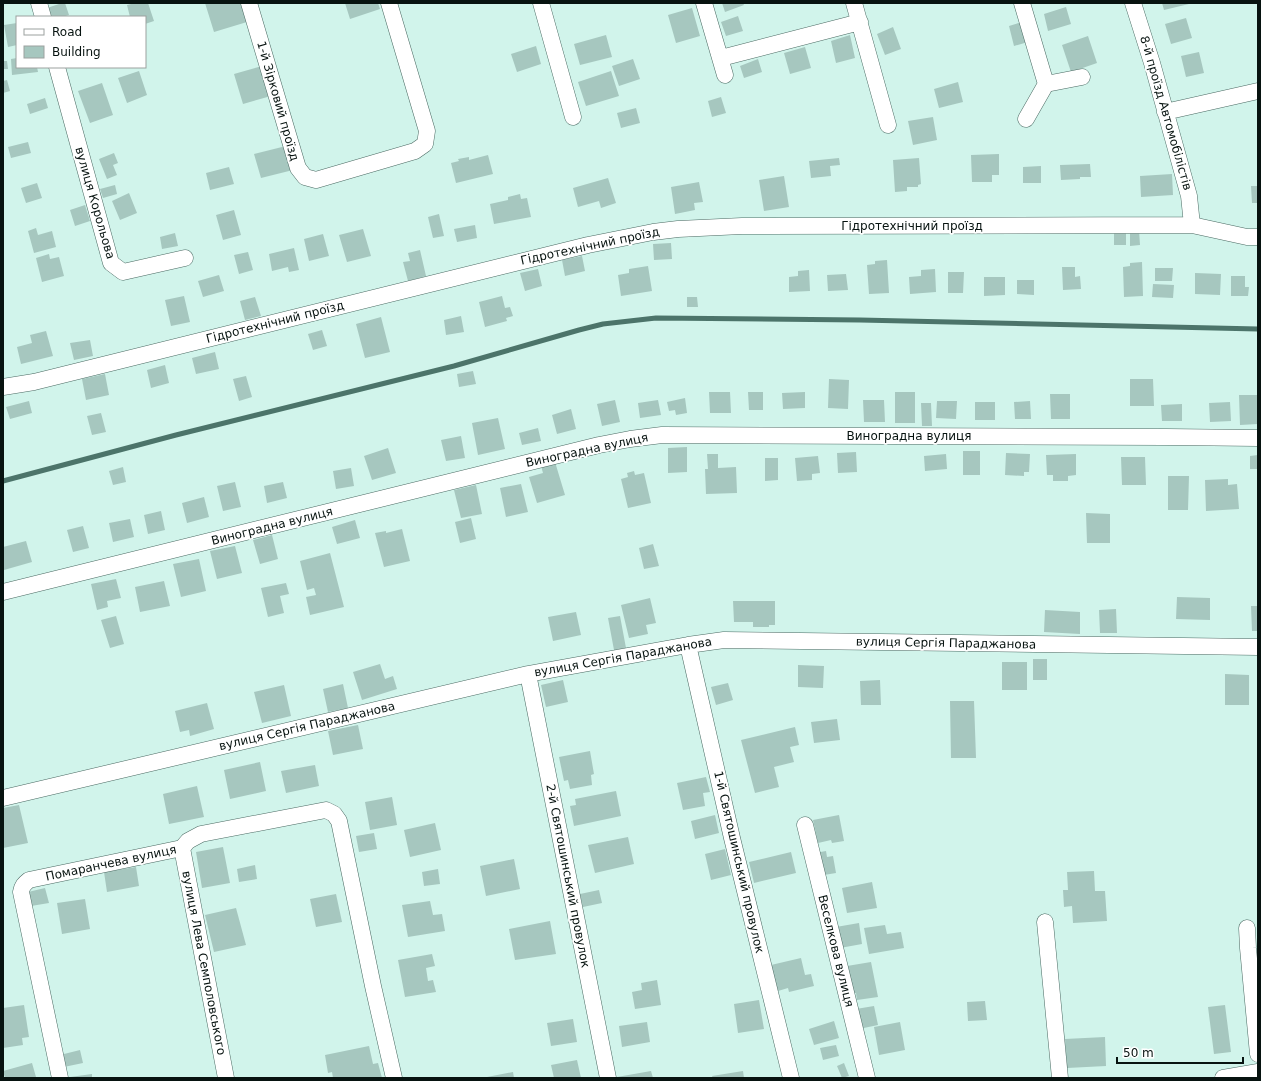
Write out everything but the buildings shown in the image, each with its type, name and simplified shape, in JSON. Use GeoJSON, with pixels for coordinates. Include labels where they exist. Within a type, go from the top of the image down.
{"type":"FeatureCollection","features":[{"type":"Feature","properties":{"kind":"street"},"geometry":{"type":"LineString","coordinates":[[39,3],[43,16]]}},
{"type":"Feature","properties":{"kind":"street","name":"1-й Зірковий проїзд"},"geometry":{"type":"LineString","coordinates":[[249,3],[298,168],[305,177],[316,180],[415,151],[425,144],[427,131],[389,3]]}},
{"type":"Feature","properties":{"kind":"street"},"geometry":{"type":"LineString","coordinates":[[541,3],[573,117]]}},
{"type":"Feature","properties":{"kind":"street"},"geometry":{"type":"LineString","coordinates":[[704,3],[725,75]]}},
{"type":"Feature","properties":{"kind":"street"},"geometry":{"type":"LineString","coordinates":[[854,3],[888,125]]}},
{"type":"Feature","properties":{"kind":"street"},"geometry":{"type":"LineString","coordinates":[[1022,3],[1046,84],[1026,119]]}},
{"type":"Feature","properties":{"kind":"street","name":"8-й проїзд Автомобілістів"},"geometry":{"type":"LineString","coordinates":[[1133,3],[1152,63],[1189,196],[1192,225]]}},
{"type":"Feature","properties":{"kind":"street"},"geometry":{"type":"LineString","coordinates":[[721,58],[860,22]]}},
{"type":"Feature","properties":{"kind":"street","name":"вулиця Корольова"},"geometry":{"type":"LineString","coordinates":[[57,68],[111,263],[123,272],[185,258]]}},
{"type":"Feature","properties":{"kind":"street"},"geometry":{"type":"LineString","coordinates":[[1046,84],[1082,76]]}},
{"type":"Feature","properties":{"kind":"street"},"geometry":{"type":"LineString","coordinates":[[1165,112],[1258,91]]}},
{"type":"Feature","properties":{"kind":"street","name":"Гідротехнічний проїзд"},"geometry":{"type":"LineString","coordinates":[[3,387],[34,382],[588,245],[652,232],[701,227],[750,226],[1192,225],[1247,237],[1258,237]]}},
{"type":"Feature","properties":{"kind":"street","name":"Виноградна вулиця"},"geometry":{"type":"LineString","coordinates":[[3,592],[599,445],[646,437],[678,435],[1258,438]]}},
{"type":"Feature","properties":{"kind":"street","name":"вулиця Сергія Параджанова"},"geometry":{"type":"LineString","coordinates":[[3,798],[528,674],[688,645],[724,640],[1258,647]]}},
{"type":"Feature","properties":{"kind":"street","name":"1-й Святошинський провулок"},"geometry":{"type":"LineString","coordinates":[[688,645],[732,838],[791,1078]]}},
{"type":"Feature","properties":{"kind":"street","name":"2-й Святошинський провулок"},"geometry":{"type":"LineString","coordinates":[[528,674],[608,1078]]}},
{"type":"Feature","properties":{"kind":"street","name":"Помаранчева вулиця"},"geometry":{"type":"LineString","coordinates":[[60,1078],[21,887],[29,880],[182,848],[188,841],[201,834],[326,810],[334,814],[339,821],[373,986],[394,1078]]}},
{"type":"Feature","properties":{"kind":"street","name":"Веселкова вулиця"},"geometry":{"type":"LineString","coordinates":[[805,825],[867,1078]]}},
{"type":"Feature","properties":{"kind":"street","name":"вулиця Лева Семполовського"},"geometry":{"type":"LineString","coordinates":[[182,848],[226,1078]]}},
{"type":"Feature","properties":{"kind":"street"},"geometry":{"type":"LineString","coordinates":[[1045,922],[1060,1078]]}},
{"type":"Feature","properties":{"kind":"street"},"geometry":{"type":"LineString","coordinates":[[1247,928],[1258,1054]]}},
{"type":"Feature","properties":{"kind":"street"},"geometry":{"type":"LineString","coordinates":[[1223,1078],[1258,1072]]}},
{"type":"Feature","properties":{"kind":"waterway"},"geometry":{"type":"LineString","coordinates":[[3,481],[176,435],[454,366],[603,324],[656,318],[860,320],[1258,329]]}}]}
